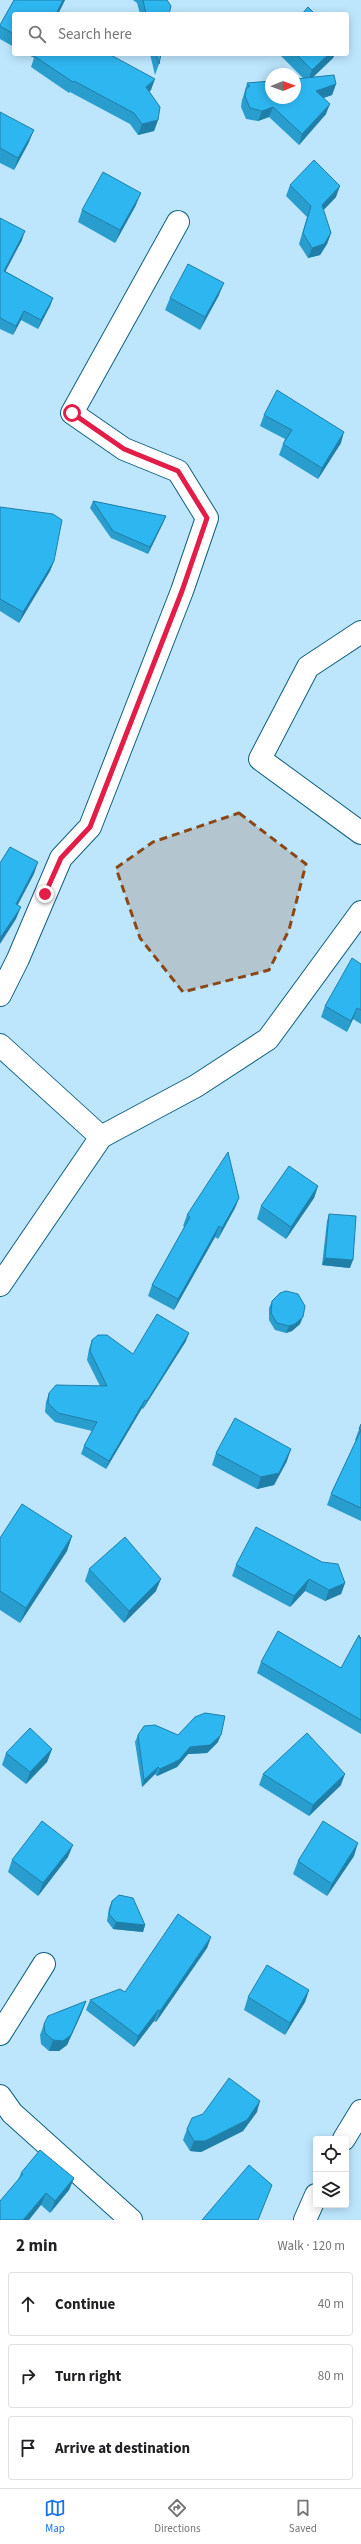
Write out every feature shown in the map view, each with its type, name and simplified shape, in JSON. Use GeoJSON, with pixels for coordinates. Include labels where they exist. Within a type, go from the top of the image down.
{"type":"FeatureCollection","features":[{"type":"Feature","properties":{"kind":"street"},"geometry":{"type":"LineString","coordinates":[[0,995],[18,959],[61,858],[90,827],[182,591],[207,518],[178,471],[124,449],[72,413],[178,222]]}},
{"type":"Feature","properties":{"kind":"street"},"geometry":{"type":"LineString","coordinates":[[361,632],[308,667],[260,759],[361,833]]}},
{"type":"Feature","properties":{"kind":"street"},"geometry":{"type":"LineString","coordinates":[[0,1285],[101,1137],[196,1086],[268,1039],[361,912]]}},
{"type":"Feature","properties":{"kind":"street"},"geometry":{"type":"LineString","coordinates":[[0,1045],[101,1137]]}},
{"type":"Feature","properties":{"kind":"street"},"geometry":{"type":"LineString","coordinates":[[0,2034],[44,1964]]}},
{"type":"Feature","properties":{"kind":"street"},"geometry":{"type":"LineString","coordinates":[[0,2096],[12,2112],[131,2220]]}},
{"type":"Feature","properties":{"kind":"street"},"geometry":{"type":"LineString","coordinates":[[346,2136],[361,2111]]}},
{"type":"Feature","properties":{"kind":"street"},"geometry":{"type":"LineString","coordinates":[[305,2220],[313,2202]]}},
{"type":"Feature","properties":{"kind":"highlighted area"},"geometry":{"type":"Polygon","coordinates":[[[239,813],[306,864],[289,930],[269,970],[183,992],[140,938],[116,868],[153,842],[239,813]]]}},
{"type":"Feature","properties":{"kind":"building"},"geometry":{"type":"Polygon","coordinates":[[[14,0],[63,0],[57,12],[12,12],[12,33],[0,25],[14,0]]]}},
{"type":"Feature","properties":{"kind":"building"},"geometry":{"type":"Polygon","coordinates":[[[143,0],[167,0],[171,6],[170,12],[146,12],[143,0]]]}},
{"type":"Feature","properties":{"kind":"building"},"geometry":{"type":"Polygon","coordinates":[[[308,7],[313,12],[304,12],[308,7]]]}},
{"type":"Feature","properties":{"kind":"building"},"geometry":{"type":"Polygon","coordinates":[[[34,56],[113,56],[155,79],[146,87],[160,107],[158,120],[142,124],[134,113],[74,81],[73,82],[34,56]]]}},
{"type":"Feature","properties":{"kind":"building"},"geometry":{"type":"Polygon","coordinates":[[[157,56],[161,56],[159,64],[157,56]]]}},
{"type":"Feature","properties":{"kind":"building"},"geometry":{"type":"Polygon","coordinates":[[[298,56],[327,56],[312,70],[298,56]]]}},
{"type":"Feature","properties":{"kind":"building"},"geometry":{"type":"Polygon","coordinates":[[[334,75],[336,84],[316,91],[330,104],[302,134],[273,107],[262,111],[250,108],[245,96],[246,89],[250,86],[247,83],[265,82],[265,104],[301,104],[301,78],[334,75]]]}},
{"type":"Feature","properties":{"kind":"building"},"geometry":{"type":"Polygon","coordinates":[[[0,112],[34,130],[18,158],[0,148],[0,112]]]}},
{"type":"Feature","properties":{"kind":"building"},"geometry":{"type":"Polygon","coordinates":[[[314,160],[340,186],[322,205],[331,233],[324,244],[312,248],[303,233],[311,206],[290,185],[314,160]]]}},
{"type":"Feature","properties":{"kind":"building"},"geometry":{"type":"Polygon","coordinates":[[[103,172],[141,193],[120,230],[82,210],[103,172]]]}},
{"type":"Feature","properties":{"kind":"building"},"geometry":{"type":"Polygon","coordinates":[[[0,218],[25,231],[4,271],[53,298],[41,320],[24,311],[16,326],[0,318],[0,218]]]}},
{"type":"Feature","properties":{"kind":"building"},"geometry":{"type":"Polygon","coordinates":[[[188,264],[224,283],[205,317],[170,298],[188,264]]]}},
{"type":"Feature","properties":{"kind":"building"},"geometry":{"type":"Polygon","coordinates":[[[277,390],[344,432],[322,468],[283,444],[292,430],[264,415],[277,390]]]}},
{"type":"Feature","properties":{"kind":"building"},"geometry":{"type":"Polygon","coordinates":[[[93,501],[166,516],[150,547],[113,531],[93,501]]]}},
{"type":"Feature","properties":{"kind":"building"},"geometry":{"type":"Polygon","coordinates":[[[0,507],[53,514],[62,520],[54,561],[23,612],[0,599],[0,507]]]}},
{"type":"Feature","properties":{"kind":"building"},"geometry":{"type":"Polygon","coordinates":[[[10,847],[38,862],[16,904],[21,907],[0,938],[0,863],[10,847]]]}},
{"type":"Feature","properties":{"kind":"building"},"geometry":{"type":"Polygon","coordinates":[[[352,958],[361,964],[361,1010],[357,1008],[351,1021],[325,1006],[352,958]]]}},
{"type":"Feature","properties":{"kind":"building"},"geometry":{"type":"Polygon","coordinates":[[[228,1152],[239,1198],[222,1228],[219,1226],[178,1299],[152,1285],[190,1217],[187,1215],[228,1152]]]}},
{"type":"Feature","properties":{"kind":"building"},"geometry":{"type":"Polygon","coordinates":[[[289,1166],[318,1186],[291,1227],[261,1206],[289,1166]]]}},
{"type":"Feature","properties":{"kind":"building"},"geometry":{"type":"Polygon","coordinates":[[[329,1214],[356,1216],[353,1260],[325,1258],[329,1214]]]}},
{"type":"Feature","properties":{"kind":"building"},"geometry":{"type":"Polygon","coordinates":[[[286,1291],[298,1294],[305,1306],[303,1317],[295,1324],[289,1326],[277,1323],[271,1313],[272,1301],[280,1293],[286,1291]]]}},
{"type":"Feature","properties":{"kind":"building"},"geometry":{"type":"Polygon","coordinates":[[[157,1314],[189,1333],[147,1401],[145,1400],[109,1461],[84,1446],[97,1422],[58,1413],[48,1403],[49,1393],[56,1385],[107,1386],[90,1351],[92,1340],[98,1335],[107,1335],[133,1354],[157,1314]]]}},
{"type":"Feature","properties":{"kind":"building"},"geometry":{"type":"Polygon","coordinates":[[[235,1418],[291,1449],[279,1473],[261,1477],[216,1453],[235,1418]]]}},
{"type":"Feature","properties":{"kind":"building"},"geometry":{"type":"Polygon","coordinates":[[[361,1430],[361,1508],[331,1494],[361,1430]]]}},
{"type":"Feature","properties":{"kind":"building"},"geometry":{"type":"Polygon","coordinates":[[[22,1504],[72,1536],[26,1608],[0,1591],[0,1538],[22,1504]]]}},
{"type":"Feature","properties":{"kind":"building"},"geometry":{"type":"Polygon","coordinates":[[[256,1527],[322,1562],[338,1564],[345,1583],[329,1590],[309,1579],[294,1596],[236,1565],[256,1527]]]}},
{"type":"Feature","properties":{"kind":"building"},"geometry":{"type":"Polygon","coordinates":[[[125,1537],[161,1579],[129,1611],[89,1569],[125,1537]]]}},
{"type":"Feature","properties":{"kind":"building"},"geometry":{"type":"Polygon","coordinates":[[[278,1631],[341,1668],[359,1635],[360,1639],[361,1637],[361,1720],[261,1662],[278,1631]]]}},
{"type":"Feature","properties":{"kind":"building"},"geometry":{"type":"Polygon","coordinates":[[[205,1713],[225,1716],[221,1735],[210,1745],[190,1747],[179,1760],[160,1769],[158,1767],[144,1780],[138,1735],[144,1726],[155,1725],[178,1735],[195,1717],[205,1713]]]}},
{"type":"Feature","properties":{"kind":"building"},"geometry":{"type":"Polygon","coordinates":[[[30,1728],[52,1749],[30,1772],[6,1753],[30,1728]]]}},
{"type":"Feature","properties":{"kind":"building"},"geometry":{"type":"Polygon","coordinates":[[[307,1733],[345,1774],[313,1805],[263,1774],[307,1733]]]}},
{"type":"Feature","properties":{"kind":"building"},"geometry":{"type":"Polygon","coordinates":[[[42,1821],[73,1845],[43,1883],[12,1860],[42,1821]]]}},
{"type":"Feature","properties":{"kind":"building"},"geometry":{"type":"Polygon","coordinates":[[[323,1821],[358,1843],[332,1884],[298,1861],[323,1821]]]}},
{"type":"Feature","properties":{"kind":"building"},"geometry":{"type":"Polygon","coordinates":[[[119,1895],[133,1898],[145,1925],[116,1922],[109,1914],[112,1901],[119,1895]]]}},
{"type":"Feature","properties":{"kind":"building"},"geometry":{"type":"Polygon","coordinates":[[[178,1914],[211,1937],[160,2011],[158,2010],[138,2036],[90,2000],[120,1989],[125,1992],[178,1914]]]}},
{"type":"Feature","properties":{"kind":"building"},"geometry":{"type":"Polygon","coordinates":[[[267,1965],[309,1990],[290,2023],[248,1997],[267,1965]]]}},
{"type":"Feature","properties":{"kind":"building"},"geometry":{"type":"Polygon","coordinates":[[[86,2001],[71,2035],[63,2041],[53,2040],[45,2033],[44,2024],[48,2016],[86,2001]]]}},
{"type":"Feature","properties":{"kind":"building"},"geometry":{"type":"Polygon","coordinates":[[[229,2078],[260,2101],[247,2120],[205,2141],[194,2141],[187,2129],[192,2118],[203,2114],[229,2078]]]}},
{"type":"Feature","properties":{"kind":"building"},"geometry":{"type":"Polygon","coordinates":[[[40,2150],[74,2178],[55,2201],[46,2193],[23,2220],[0,2220],[0,2201],[23,2174],[21,2173],[40,2150]]]}},
{"type":"Feature","properties":{"kind":"building"},"geometry":{"type":"Polygon","coordinates":[[[249,2165],[272,2185],[258,2220],[202,2220],[249,2165]]]}},
{"type":"Feature","properties":{"kind":"route"},"geometry":{"type":"LineString","coordinates":[[45,894],[61,858],[90,827],[182,591],[207,518],[178,471],[124,449],[72,413]]}}]}
